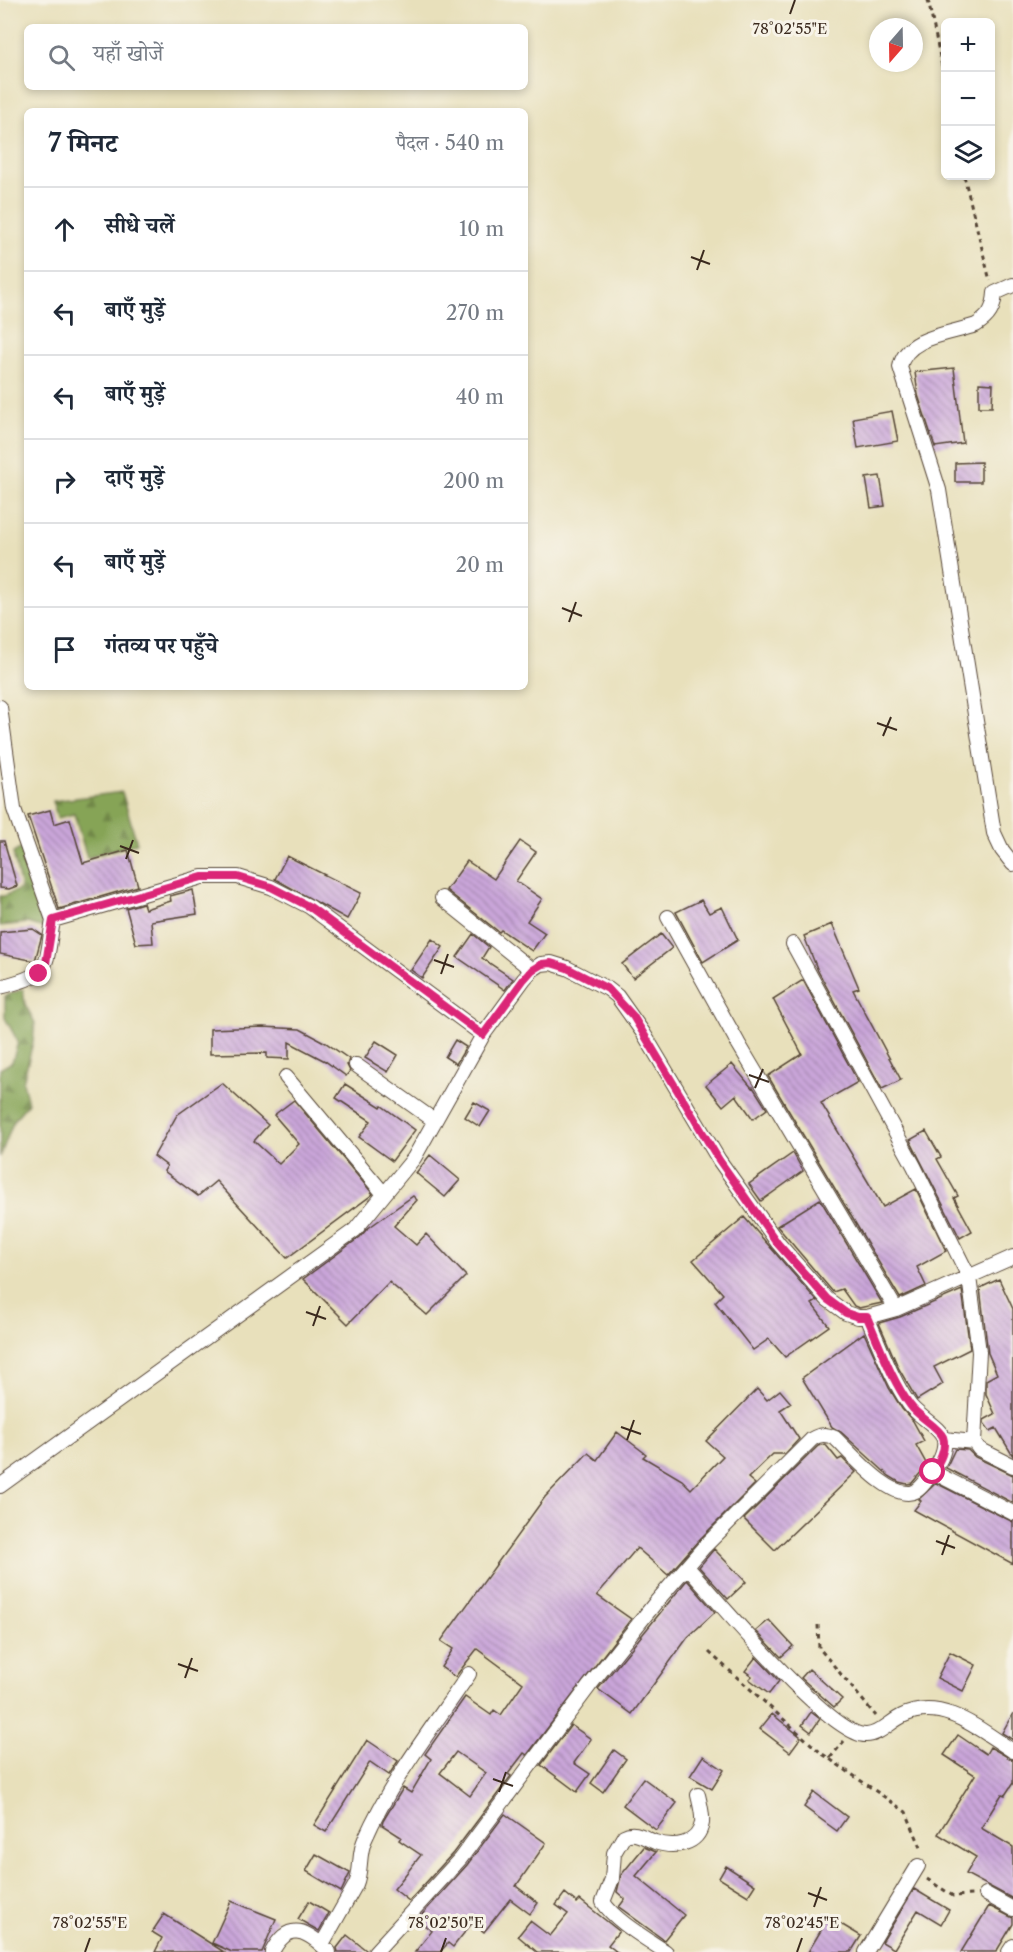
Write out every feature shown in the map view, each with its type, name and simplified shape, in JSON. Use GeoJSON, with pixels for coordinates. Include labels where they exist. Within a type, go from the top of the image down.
{"type":"FeatureCollection","features":[{"type":"Feature","properties":{"kind":"street"},"geometry":{"type":"LineString","coordinates":[[1013,285],[995,293],[994,308],[985,320],[913,345],[901,359],[900,367],[939,490],[994,832],[1002,850],[1013,864]]}},
{"type":"Feature","properties":{"kind":"street"},"geometry":{"type":"LineString","coordinates":[[0,707],[14,809],[53,920],[46,963],[39,974],[0,987]]}},
{"type":"Feature","properties":{"kind":"street"},"geometry":{"type":"LineString","coordinates":[[53,920],[202,877],[238,877],[271,887],[310,907],[483,1035]]}},
{"type":"Feature","properties":{"kind":"street"},"geometry":{"type":"LineString","coordinates":[[442,898],[532,970]]}},
{"type":"Feature","properties":{"kind":"street"},"geometry":{"type":"LineString","coordinates":[[668,917],[738,1043],[896,1309]]}},
{"type":"Feature","properties":{"kind":"street"},"geometry":{"type":"LineString","coordinates":[[794,944],[914,1166],[969,1277],[979,1353],[974,1442],[979,1449],[1013,1466]]}},
{"type":"Feature","properties":{"kind":"street"},"geometry":{"type":"LineString","coordinates":[[0,1486],[355,1230],[414,1158],[483,1035],[532,970],[542,964],[551,963],[567,968],[617,996],[644,1034],[719,1160],[778,1244],[827,1299],[846,1313],[867,1317],[896,1309],[1013,1257]]}},
{"type":"Feature","properties":{"kind":"street"},"geometry":{"type":"LineString","coordinates":[[356,1065],[435,1121]]}},
{"type":"Feature","properties":{"kind":"street"},"geometry":{"type":"LineString","coordinates":[[286,1077],[384,1194]]}},
{"type":"Feature","properties":{"kind":"street"},"geometry":{"type":"LineString","coordinates":[[375,1952],[460,1859],[590,1685],[687,1567],[812,1439],[818,1435],[829,1435],[835,1438],[873,1474],[897,1492],[916,1491],[933,1472],[944,1448],[944,1439],[940,1432],[911,1407],[899,1389],[867,1317]]}},
{"type":"Feature","properties":{"kind":"street"},"geometry":{"type":"LineString","coordinates":[[944,1439],[974,1442]]}},
{"type":"Feature","properties":{"kind":"street"},"geometry":{"type":"LineString","coordinates":[[933,1472],[1013,1513]]}},
{"type":"Feature","properties":{"kind":"street"},"geometry":{"type":"LineString","coordinates":[[687,1567],[816,1706],[852,1731],[865,1736],[875,1733],[916,1710],[929,1709],[941,1711],[968,1723],[1013,1751]]}},
{"type":"Feature","properties":{"kind":"street"},"geometry":{"type":"LineString","coordinates":[[272,1952],[284,1934],[292,1931],[302,1932],[325,1948],[356,1884],[362,1847],[384,1803],[469,1674]]}},
{"type":"Feature","properties":{"kind":"street"},"geometry":{"type":"LineString","coordinates":[[666,1952],[617,1917],[607,1909],[603,1902],[612,1879],[614,1853],[624,1836],[635,1833],[667,1845],[686,1844],[698,1833],[702,1825],[698,1795]]}},
{"type":"Feature","properties":{"kind":"street"},"geometry":{"type":"LineString","coordinates":[[866,1952],[918,1866]]}},
{"type":"Feature","properties":{"kind":"street"},"geometry":{"type":"LineString","coordinates":[[986,1894],[1013,1909]]}},
{"type":"Feature","properties":{"kind":"street"},"geometry":{"type":"LineString","coordinates":[[1009,1952],[1013,1946]]}},
{"type":"Feature","properties":{"kind":"path"},"geometry":{"type":"LineString","coordinates":[[928,0],[942,72]]}},
{"type":"Feature","properties":{"kind":"path"},"geometry":{"type":"LineString","coordinates":[[965,180],[995,293]]}},
{"type":"Feature","properties":{"kind":"path"},"geometry":{"type":"LineString","coordinates":[[818,1625],[819,1648],[885,1727]]}},
{"type":"Feature","properties":{"kind":"path"},"geometry":{"type":"LineString","coordinates":[[709,1652],[830,1758],[906,1812],[922,1850]]}},
{"type":"Feature","properties":{"kind":"path"},"geometry":{"type":"LineString","coordinates":[[830,1758],[852,1731]]}},
{"type":"Feature","properties":{"kind":"path"},"geometry":{"type":"LineString","coordinates":[[918,1866],[923,1876],[953,1896],[986,1894]]}},
{"type":"Feature","properties":{"kind":"green space"},"geometry":{"type":"Polygon","coordinates":[[[122,792],[137,843],[87,858],[74,814],[57,818],[53,801],[122,792]]]}},
{"type":"Feature","properties":{"kind":"green space"},"geometry":{"type":"Polygon","coordinates":[[[23,847],[46,916],[43,928],[28,923],[0,926],[0,896],[21,889],[13,853],[23,847]]]}},
{"type":"Feature","properties":{"kind":"green space"},"geometry":{"type":"Polygon","coordinates":[[[23,989],[25,1004],[35,1023],[33,1042],[23,1082],[28,1103],[14,1120],[0,1157],[0,1069],[12,1062],[18,1042],[5,1018],[5,996],[23,989]]]}},
{"type":"Feature","properties":{"kind":"building"},"geometry":{"type":"Polygon","coordinates":[[[954,368],[963,443],[935,447],[918,395],[915,372],[954,368]]]}},
{"type":"Feature","properties":{"kind":"building"},"geometry":{"type":"Polygon","coordinates":[[[979,383],[993,384],[992,407],[979,407],[979,383]]]}},
{"type":"Feature","properties":{"kind":"building"},"geometry":{"type":"Polygon","coordinates":[[[892,411],[898,441],[858,448],[853,418],[892,411]]]}},
{"type":"Feature","properties":{"kind":"building"},"geometry":{"type":"Polygon","coordinates":[[[981,462],[981,482],[955,482],[955,463],[981,462]]]}},
{"type":"Feature","properties":{"kind":"building"},"geometry":{"type":"Polygon","coordinates":[[[880,476],[885,506],[871,508],[866,478],[880,476]]]}},
{"type":"Feature","properties":{"kind":"building"},"geometry":{"type":"Polygon","coordinates":[[[50,810],[54,824],[70,819],[83,863],[128,850],[138,886],[59,909],[28,816],[50,810]]]}},
{"type":"Feature","properties":{"kind":"building"},"geometry":{"type":"Polygon","coordinates":[[[0,841],[4,841],[17,886],[9,889],[0,888],[0,841]]]}},
{"type":"Feature","properties":{"kind":"building"},"geometry":{"type":"Polygon","coordinates":[[[520,841],[536,852],[516,881],[542,899],[527,921],[545,933],[532,951],[501,930],[499,932],[446,890],[467,861],[494,879],[520,841]]]}},
{"type":"Feature","properties":{"kind":"building"},"geometry":{"type":"Polygon","coordinates":[[[287,856],[361,893],[347,919],[275,879],[287,856]]]}},
{"type":"Feature","properties":{"kind":"building"},"geometry":{"type":"Polygon","coordinates":[[[193,890],[197,914],[151,921],[153,943],[136,944],[126,908],[143,903],[145,909],[171,901],[170,896],[193,890]]]}},
{"type":"Feature","properties":{"kind":"building"},"geometry":{"type":"Polygon","coordinates":[[[701,900],[709,913],[722,907],[738,940],[703,962],[676,912],[701,900]]]}},
{"type":"Feature","properties":{"kind":"building"},"geometry":{"type":"Polygon","coordinates":[[[832,924],[859,988],[853,990],[901,1080],[882,1089],[818,971],[804,936],[832,924]]]}},
{"type":"Feature","properties":{"kind":"building"},"geometry":{"type":"Polygon","coordinates":[[[33,929],[42,935],[35,961],[0,954],[0,932],[33,929]]]}},
{"type":"Feature","properties":{"kind":"building"},"geometry":{"type":"Polygon","coordinates":[[[473,934],[489,947],[482,958],[513,979],[505,990],[457,957],[473,934]]]}},
{"type":"Feature","properties":{"kind":"building"},"geometry":{"type":"Polygon","coordinates":[[[661,934],[672,948],[633,978],[622,964],[661,934]]]}},
{"type":"Feature","properties":{"kind":"building"},"geometry":{"type":"Polygon","coordinates":[[[432,939],[443,947],[422,978],[411,970],[432,939]]]}},
{"type":"Feature","properties":{"kind":"building"},"geometry":{"type":"Polygon","coordinates":[[[803,980],[858,1082],[821,1103],[883,1207],[916,1189],[946,1251],[917,1267],[926,1286],[900,1298],[768,1076],[802,1054],[773,999],[803,980]]]}},
{"type":"Feature","properties":{"kind":"building"},"geometry":{"type":"Polygon","coordinates":[[[263,1027],[300,1029],[349,1059],[347,1065],[350,1071],[346,1076],[325,1061],[289,1042],[289,1059],[267,1058],[267,1053],[210,1054],[210,1029],[263,1027]]]}},
{"type":"Feature","properties":{"kind":"building"},"geometry":{"type":"Polygon","coordinates":[[[455,1040],[466,1047],[456,1064],[445,1057],[455,1040]]]}},
{"type":"Feature","properties":{"kind":"building"},"geometry":{"type":"Polygon","coordinates":[[[376,1041],[398,1055],[388,1072],[365,1058],[376,1041]]]}},
{"type":"Feature","properties":{"kind":"building"},"geometry":{"type":"Polygon","coordinates":[[[732,1064],[753,1087],[767,1109],[753,1119],[736,1095],[723,1106],[706,1085],[732,1064]]]}},
{"type":"Feature","properties":{"kind":"building"},"geometry":{"type":"Polygon","coordinates":[[[222,1083],[268,1125],[254,1141],[279,1164],[299,1144],[274,1115],[294,1100],[373,1194],[287,1258],[216,1181],[198,1196],[164,1171],[167,1166],[154,1156],[177,1115],[222,1083]]]}},
{"type":"Feature","properties":{"kind":"building"},"geometry":{"type":"Polygon","coordinates":[[[345,1084],[382,1106],[415,1130],[392,1161],[359,1137],[371,1121],[336,1098],[345,1084]]]}},
{"type":"Feature","properties":{"kind":"building"},"geometry":{"type":"Polygon","coordinates":[[[474,1102],[490,1111],[480,1127],[465,1117],[474,1102]]]}},
{"type":"Feature","properties":{"kind":"building"},"geometry":{"type":"Polygon","coordinates":[[[926,1131],[941,1157],[937,1159],[958,1196],[954,1198],[972,1231],[960,1238],[910,1140],[926,1131]]]}},
{"type":"Feature","properties":{"kind":"building"},"geometry":{"type":"Polygon","coordinates":[[[793,1153],[803,1171],[761,1201],[749,1184],[793,1153]]]}},
{"type":"Feature","properties":{"kind":"building"},"geometry":{"type":"Polygon","coordinates":[[[430,1155],[460,1180],[445,1197],[416,1173],[430,1155]]]}},
{"type":"Feature","properties":{"kind":"building"},"geometry":{"type":"Polygon","coordinates":[[[413,1196],[417,1200],[394,1226],[416,1245],[426,1234],[466,1276],[427,1315],[389,1282],[348,1324],[303,1279],[413,1196]]]}},
{"type":"Feature","properties":{"kind":"building"},"geometry":{"type":"Polygon","coordinates":[[[820,1199],[882,1303],[859,1308],[854,1306],[842,1289],[833,1292],[777,1226],[820,1199]]]}},
{"type":"Feature","properties":{"kind":"building"},"geometry":{"type":"Polygon","coordinates":[[[744,1217],[817,1301],[812,1304],[829,1326],[785,1357],[769,1339],[753,1350],[715,1302],[723,1294],[693,1260],[744,1217]]]}},
{"type":"Feature","properties":{"kind":"building"},"geometry":{"type":"Polygon","coordinates":[[[999,1279],[1013,1309],[1013,1456],[996,1428],[990,1431],[984,1423],[984,1420],[995,1414],[986,1394],[986,1380],[997,1374],[988,1353],[980,1288],[999,1279]]]}},
{"type":"Feature","properties":{"kind":"building"},"geometry":{"type":"Polygon","coordinates":[[[962,1290],[970,1349],[934,1367],[943,1384],[917,1400],[899,1369],[879,1323],[900,1317],[962,1290]]]}},
{"type":"Feature","properties":{"kind":"building"},"geometry":{"type":"Polygon","coordinates":[[[864,1333],[889,1388],[902,1409],[913,1421],[924,1441],[916,1445],[927,1465],[912,1483],[899,1482],[889,1476],[841,1432],[832,1427],[802,1378],[864,1333]]]}},
{"type":"Feature","properties":{"kind":"building"},"geometry":{"type":"Polygon","coordinates":[[[757,1389],[767,1400],[780,1390],[791,1403],[780,1410],[799,1439],[785,1454],[773,1454],[748,1478],[755,1484],[698,1541],[668,1575],[637,1548],[597,1595],[631,1619],[527,1755],[524,1753],[508,1774],[511,1776],[453,1853],[409,1901],[394,1889],[421,1855],[399,1840],[401,1837],[382,1825],[383,1821],[403,1788],[411,1793],[431,1759],[425,1754],[465,1697],[491,1715],[494,1710],[501,1715],[523,1683],[477,1649],[455,1677],[441,1667],[453,1649],[441,1641],[545,1497],[588,1453],[597,1460],[617,1432],[646,1454],[643,1457],[682,1480],[691,1489],[723,1456],[706,1441],[757,1389]],[[456,1752],[440,1773],[470,1796],[486,1773],[456,1752]]]}},
{"type":"Feature","properties":{"kind":"building"},"geometry":{"type":"Polygon","coordinates":[[[825,1444],[838,1460],[842,1458],[856,1472],[775,1550],[744,1519],[818,1446],[825,1444]]]}},
{"type":"Feature","properties":{"kind":"building"},"geometry":{"type":"Polygon","coordinates":[[[955,1449],[968,1450],[975,1457],[1013,1475],[1013,1503],[946,1468],[955,1449]]]}},
{"type":"Feature","properties":{"kind":"building"},"geometry":{"type":"Polygon","coordinates":[[[936,1483],[1013,1522],[1013,1564],[914,1510],[921,1501],[919,1499],[936,1483]]]}},
{"type":"Feature","properties":{"kind":"building"},"geometry":{"type":"Polygon","coordinates":[[[714,1549],[746,1582],[728,1599],[699,1567],[714,1549]]]}},
{"type":"Feature","properties":{"kind":"building"},"geometry":{"type":"Polygon","coordinates":[[[687,1580],[715,1612],[688,1637],[632,1714],[598,1689],[687,1580]]]}},
{"type":"Feature","properties":{"kind":"building"},"geometry":{"type":"Polygon","coordinates":[[[769,1620],[793,1646],[781,1657],[756,1631],[769,1620]]]}},
{"type":"Feature","properties":{"kind":"building"},"geometry":{"type":"Polygon","coordinates":[[[950,1652],[976,1665],[963,1691],[937,1678],[950,1652]]]}},
{"type":"Feature","properties":{"kind":"building"},"geometry":{"type":"Polygon","coordinates":[[[756,1657],[779,1681],[769,1694],[749,1679],[752,1676],[745,1671],[756,1657]]]}},
{"type":"Feature","properties":{"kind":"building"},"geometry":{"type":"Polygon","coordinates":[[[809,1669],[842,1699],[834,1707],[801,1678],[809,1669]]]}},
{"type":"Feature","properties":{"kind":"building"},"geometry":{"type":"Polygon","coordinates":[[[811,1712],[820,1719],[811,1732],[802,1725],[811,1712]]]}},
{"type":"Feature","properties":{"kind":"building"},"geometry":{"type":"Polygon","coordinates":[[[1013,1713],[1013,1740],[1002,1733],[1013,1713]]]}},
{"type":"Feature","properties":{"kind":"building"},"geometry":{"type":"Polygon","coordinates":[[[772,1714],[801,1737],[790,1752],[760,1729],[772,1714]]]}},
{"type":"Feature","properties":{"kind":"building"},"geometry":{"type":"Polygon","coordinates":[[[571,1725],[591,1739],[574,1763],[590,1774],[577,1792],[541,1765],[571,1725]]]}},
{"type":"Feature","properties":{"kind":"building"},"geometry":{"type":"Polygon","coordinates":[[[958,1735],[986,1754],[990,1747],[1013,1760],[1013,1783],[1005,1795],[1002,1794],[981,1828],[1013,1847],[1013,1899],[966,1874],[976,1857],[938,1834],[975,1775],[944,1755],[958,1735]]]}},
{"type":"Feature","properties":{"kind":"building"},"geometry":{"type":"Polygon","coordinates":[[[367,1740],[398,1761],[389,1775],[370,1762],[326,1832],[314,1825],[367,1740]]]}},
{"type":"Feature","properties":{"kind":"building"},"geometry":{"type":"Polygon","coordinates":[[[614,1750],[626,1759],[603,1792],[591,1783],[614,1750]]]}},
{"type":"Feature","properties":{"kind":"building"},"geometry":{"type":"Polygon","coordinates":[[[703,1756],[724,1770],[712,1789],[690,1776],[703,1756]]]}},
{"type":"Feature","properties":{"kind":"building"},"geometry":{"type":"Polygon","coordinates":[[[643,1778],[677,1803],[656,1830],[623,1805],[643,1778]]]}},
{"type":"Feature","properties":{"kind":"building"},"geometry":{"type":"Polygon","coordinates":[[[814,1792],[847,1817],[837,1831],[804,1807],[814,1792]]]}},
{"type":"Feature","properties":{"kind":"building"},"geometry":{"type":"Polygon","coordinates":[[[505,1814],[546,1843],[516,1886],[538,1903],[530,1914],[510,1899],[484,1932],[472,1923],[453,1947],[448,1943],[440,1952],[415,1952],[432,1931],[417,1920],[467,1865],[505,1814]]]}},
{"type":"Feature","properties":{"kind":"building"},"geometry":{"type":"Polygon","coordinates":[[[644,1847],[656,1852],[636,1876],[684,1915],[664,1940],[619,1907],[625,1899],[617,1892],[621,1875],[644,1847]]]}},
{"type":"Feature","properties":{"kind":"building"},"geometry":{"type":"Polygon","coordinates":[[[316,1854],[350,1873],[341,1892],[306,1871],[316,1854]]]}},
{"type":"Feature","properties":{"kind":"building"},"geometry":{"type":"Polygon","coordinates":[[[726,1866],[755,1885],[748,1896],[719,1878],[726,1866]]]}},
{"type":"Feature","properties":{"kind":"building"},"geometry":{"type":"Polygon","coordinates":[[[914,1889],[949,1910],[941,1924],[918,1910],[894,1949],[882,1942],[914,1889]]]}},
{"type":"Feature","properties":{"kind":"building"},"geometry":{"type":"Polygon","coordinates":[[[565,1893],[577,1903],[580,1900],[619,1931],[608,1945],[617,1952],[537,1952],[518,1936],[530,1921],[550,1936],[568,1914],[556,1905],[565,1893]]]}},
{"type":"Feature","properties":{"kind":"building"},"geometry":{"type":"Polygon","coordinates":[[[231,1901],[276,1919],[262,1952],[232,1952],[212,1943],[231,1901]]]}},
{"type":"Feature","properties":{"kind":"building"},"geometry":{"type":"Polygon","coordinates":[[[309,1901],[329,1913],[319,1931],[298,1919],[309,1901]]]}},
{"type":"Feature","properties":{"kind":"building"},"geometry":{"type":"Polygon","coordinates":[[[989,1906],[1013,1918],[1013,1924],[996,1952],[961,1952],[989,1906]]]}},
{"type":"Feature","properties":{"kind":"building"},"geometry":{"type":"Polygon","coordinates":[[[164,1914],[224,1952],[155,1952],[162,1938],[152,1932],[164,1914]]]}},
{"type":"Feature","properties":{"kind":"building"},"geometry":{"type":"Polygon","coordinates":[[[829,1917],[861,1936],[851,1952],[808,1952],[829,1917]]]}},
{"type":"Feature","properties":{"kind":"building"},"geometry":{"type":"Polygon","coordinates":[[[347,1935],[366,1952],[338,1952],[337,1948],[347,1935]]]}},
{"type":"Feature","properties":{"kind":"route"},"geometry":{"type":"LineString","coordinates":[[39,974],[46,963],[53,920],[202,877],[238,877],[271,887],[310,907],[483,1035],[524,979],[542,964],[551,963],[567,968],[608,989],[617,996],[633,1016],[719,1160],[778,1244],[827,1299],[846,1313],[867,1317],[899,1389],[911,1407],[921,1418],[940,1432],[944,1439],[941,1457],[933,1472]]}}]}
